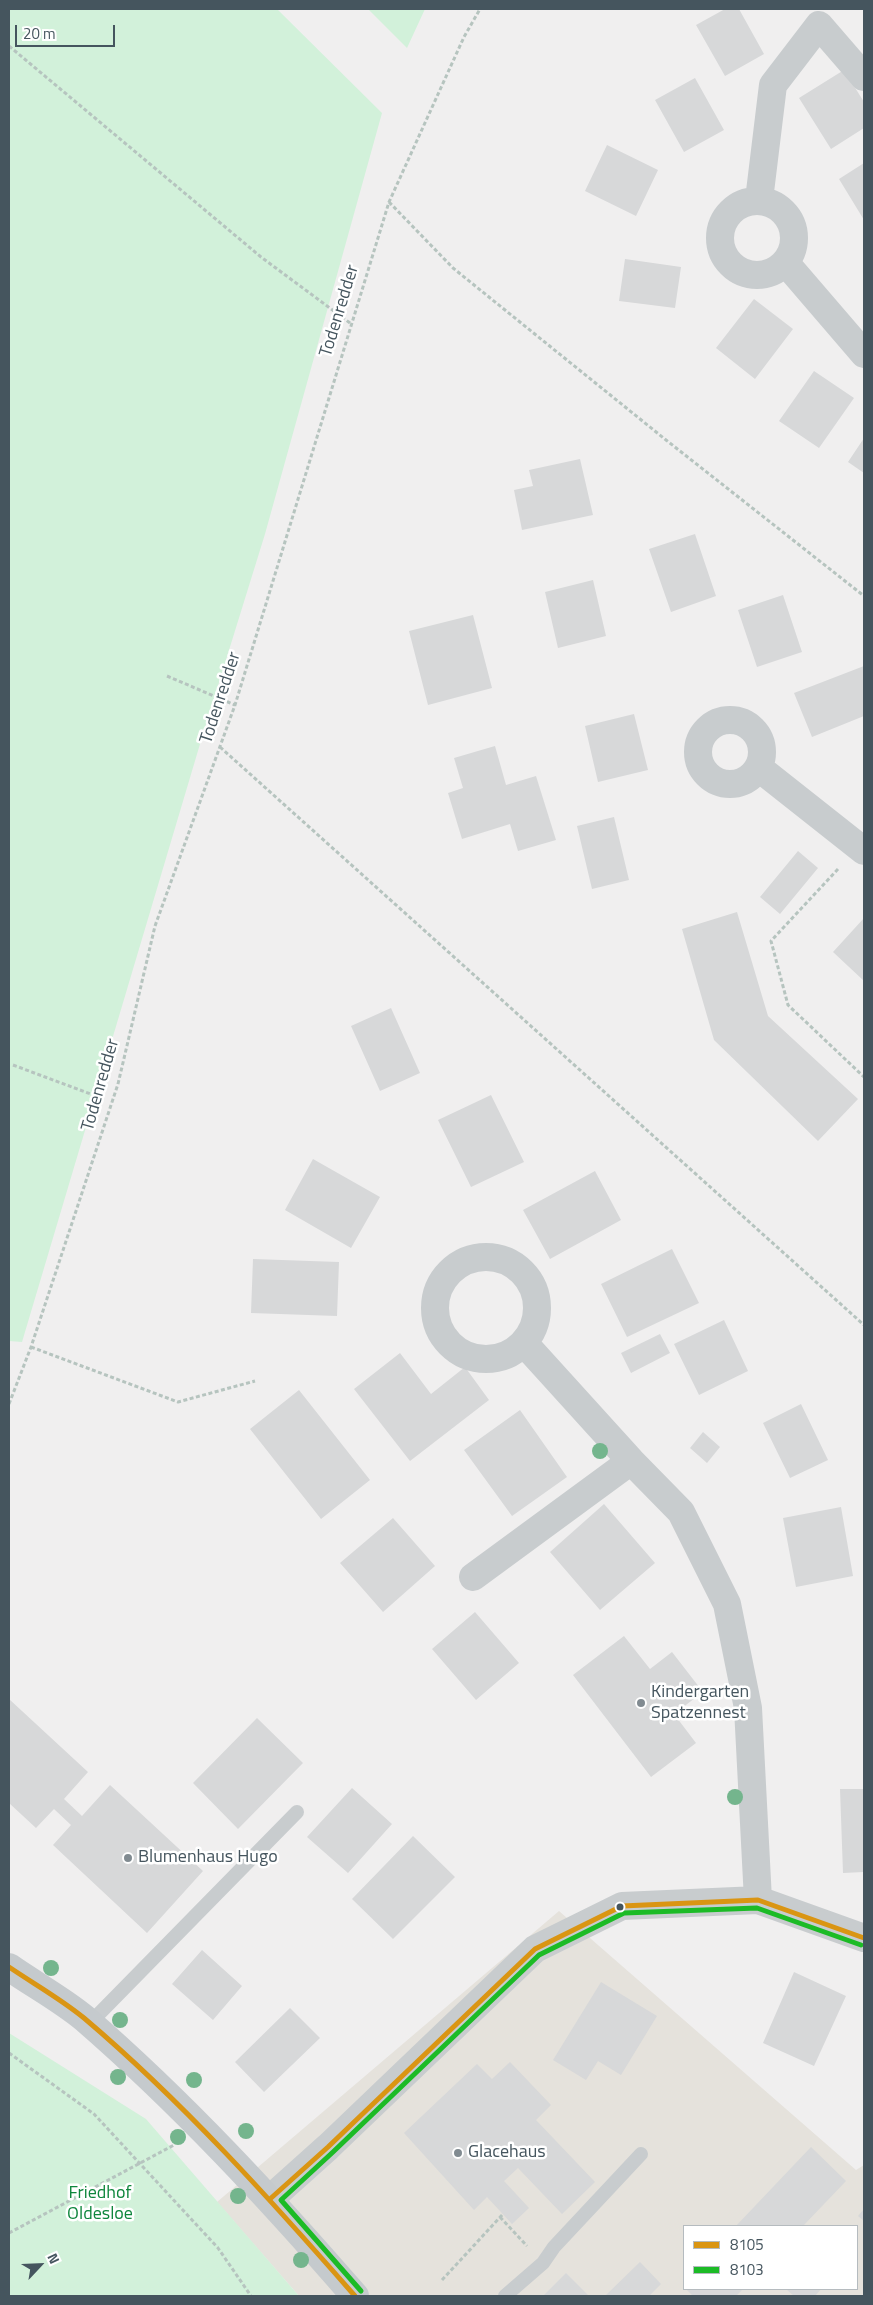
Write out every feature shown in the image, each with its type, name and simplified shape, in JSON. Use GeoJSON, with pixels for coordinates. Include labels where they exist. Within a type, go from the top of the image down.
{"type":"FeatureCollection","features":[{"type":"Feature","properties":{"kind":"main road"},"geometry":{"type":"LineString","coordinates":[[9,1967],[89,2024],[188,2113],[270,2199],[355,2296]]}},
{"type":"Feature","properties":{"kind":"street"},"geometry":{"type":"LineString","coordinates":[[759,200],[773,85],[819,25],[864,76]]}},
{"type":"Feature","properties":{"kind":"street"},"geometry":{"type":"LineString","coordinates":[[759,200],[771,203],[788,218],[793,229],[794,241],[785,262],[775,270],[763,275],[750,275],[733,266],[721,251],[720,232],[728,214],[736,206],[747,201],[759,200]]}},
{"type":"Feature","properties":{"kind":"street"},"geometry":{"type":"LineString","coordinates":[[785,262],[864,354]]}},
{"type":"Feature","properties":{"kind":"street"},"geometry":{"type":"LineString","coordinates":[[759,768],[862,849]]}},
{"type":"Feature","properties":{"kind":"street"},"geometry":{"type":"LineString","coordinates":[[524,1343],[631,1461],[681,1512],[727,1604],[748,1708],[758,1900]]}},
{"type":"Feature","properties":{"kind":"street"},"geometry":{"type":"LineString","coordinates":[[473,1577],[631,1461]]}},
{"type":"Feature","properties":{"kind":"street"},"geometry":{"type":"LineString","coordinates":[[270,2199],[328,2147],[535,1948],[622,1906],[758,1900],[864,1938]]}},
{"type":"Feature","properties":{"kind":"lane"},"geometry":{"type":"LineString","coordinates":[[89,2024],[297,1812]]}},
{"type":"Feature","properties":{"kind":"lane"},"geometry":{"type":"LineString","coordinates":[[505,2296],[543,2263],[554,2247],[641,2154]]}},
{"type":"Feature","properties":{"kind":"path","name":"Todenredder"},"geometry":{"type":"LineString","coordinates":[[9,1404],[31,1347],[118,1084],[155,926],[235,705],[388,202],[464,37],[480,9]]}},
{"type":"Feature","properties":{"kind":"path"},"geometry":{"type":"LineString","coordinates":[[9,46],[261,257],[350,323]]}},
{"type":"Feature","properties":{"kind":"path"},"geometry":{"type":"LineString","coordinates":[[388,202],[453,268],[666,440],[864,596]]}},
{"type":"Feature","properties":{"kind":"path"},"geometry":{"type":"LineString","coordinates":[[167,676],[235,705]]}},
{"type":"Feature","properties":{"kind":"path"},"geometry":{"type":"LineString","coordinates":[[220,747],[864,1325]]}},
{"type":"Feature","properties":{"kind":"path"},"geometry":{"type":"LineString","coordinates":[[862,849],[771,941],[788,1005],[864,1077]]}},
{"type":"Feature","properties":{"kind":"path"},"geometry":{"type":"LineString","coordinates":[[13,1065],[96,1096]]}},
{"type":"Feature","properties":{"kind":"path"},"geometry":{"type":"LineString","coordinates":[[31,1347],[178,1402],[255,1381]]}},
{"type":"Feature","properties":{"kind":"path"},"geometry":{"type":"LineString","coordinates":[[9,2053],[94,2114],[218,2248],[252,2296]]}},
{"type":"Feature","properties":{"kind":"path"},"geometry":{"type":"LineString","coordinates":[[9,2233],[140,2163]]}},
{"type":"Feature","properties":{"kind":"path"},"geometry":{"type":"LineString","coordinates":[[442,2280],[501,2216],[543,2263]]}},
{"type":"Feature","properties":{"kind":"shaded area"},"geometry":{"type":"Polygon","coordinates":[[[559,1911],[856,2170],[864,2165],[864,2296],[299,2296],[217,2202],[559,1911]]]}},
{"type":"Feature","properties":{"kind":"green space"},"geometry":{"type":"Polygon","coordinates":[[[9,9],[277,9],[382,113],[265,534],[203,734],[22,1342],[9,1341],[9,9]]]}},
{"type":"Feature","properties":{"kind":"green space"},"geometry":{"type":"Polygon","coordinates":[[[368,9],[425,9],[407,48],[368,9]]]}},
{"type":"Feature","properties":{"kind":"green space","name":"Friedhof Oldesloe"},"geometry":{"type":"Polygon","coordinates":[[[9,2033],[146,2119],[299,2296],[9,2296],[9,2033]]]}},
{"type":"Feature","properties":{"kind":"building"},"geometry":{"type":"Polygon","coordinates":[[[725,9],[739,9],[764,54],[725,76],[696,25],[725,9]]]}},
{"type":"Feature","properties":{"kind":"building"},"geometry":{"type":"Polygon","coordinates":[[[844,70],[864,102],[864,128],[831,149],[799,98],[844,70]]]}},
{"type":"Feature","properties":{"kind":"building"},"geometry":{"type":"Polygon","coordinates":[[[695,78],[724,130],[684,152],[655,100],[695,78]]]}},
{"type":"Feature","properties":{"kind":"building"},"geometry":{"type":"Polygon","coordinates":[[[607,145],[658,170],[636,216],[585,191],[607,145]]]}},
{"type":"Feature","properties":{"kind":"building"},"geometry":{"type":"Polygon","coordinates":[[[864,163],[864,220],[839,179],[864,163]]]}},
{"type":"Feature","properties":{"kind":"building"},"geometry":{"type":"Polygon","coordinates":[[[625,259],[681,267],[675,308],[619,301],[625,259]]]}},
{"type":"Feature","properties":{"kind":"building"},"geometry":{"type":"Polygon","coordinates":[[[754,299],[793,329],[755,379],[716,348],[754,299]]]}},
{"type":"Feature","properties":{"kind":"building"},"geometry":{"type":"Polygon","coordinates":[[[814,371],[854,398],[819,448],[779,421],[814,371]]]}},
{"type":"Feature","properties":{"kind":"building"},"geometry":{"type":"Polygon","coordinates":[[[864,438],[864,473],[848,462],[864,438]]]}},
{"type":"Feature","properties":{"kind":"building"},"geometry":{"type":"Polygon","coordinates":[[[580,459],[593,515],[522,530],[514,490],[533,486],[529,470],[580,459]]]}},
{"type":"Feature","properties":{"kind":"building"},"geometry":{"type":"Polygon","coordinates":[[[695,534],[716,596],[671,612],[649,549],[695,534]]]}},
{"type":"Feature","properties":{"kind":"building"},"geometry":{"type":"Polygon","coordinates":[[[593,580],[606,636],[558,648],[545,592],[593,580]]]}},
{"type":"Feature","properties":{"kind":"building"},"geometry":{"type":"Polygon","coordinates":[[[783,595],[802,652],[757,667],[738,610],[783,595]]]}},
{"type":"Feature","properties":{"kind":"building"},"geometry":{"type":"Polygon","coordinates":[[[473,615],[492,688],[428,705],[409,631],[473,615]]]}},
{"type":"Feature","properties":{"kind":"building"},"geometry":{"type":"Polygon","coordinates":[[[864,666],[864,716],[812,737],[794,693],[864,666]]]}},
{"type":"Feature","properties":{"kind":"building"},"geometry":{"type":"Polygon","coordinates":[[[634,714],[648,770],[598,782],[585,726],[634,714]]]}},
{"type":"Feature","properties":{"kind":"building"},"geometry":{"type":"Polygon","coordinates":[[[495,746],[506,785],[536,776],[556,840],[518,851],[510,824],[462,839],[448,793],[463,788],[454,758],[495,746]]]}},
{"type":"Feature","properties":{"kind":"building"},"geometry":{"type":"Polygon","coordinates":[[[614,817],[629,880],[592,889],[577,826],[614,817]]]}},
{"type":"Feature","properties":{"kind":"building"},"geometry":{"type":"Polygon","coordinates":[[[798,851],[818,868],[780,914],[760,897],[798,851]]]}},
{"type":"Feature","properties":{"kind":"building"},"geometry":{"type":"Polygon","coordinates":[[[737,912],[768,1016],[858,1099],[818,1141],[714,1040],[682,929],[737,912]]]}},
{"type":"Feature","properties":{"kind":"building"},"geometry":{"type":"Polygon","coordinates":[[[864,918],[864,981],[833,952],[864,918]]]}},
{"type":"Feature","properties":{"kind":"building"},"geometry":{"type":"Polygon","coordinates":[[[391,1008],[420,1073],[380,1091],[351,1026],[391,1008]]]}},
{"type":"Feature","properties":{"kind":"building"},"geometry":{"type":"Polygon","coordinates":[[[491,1095],[524,1162],[471,1187],[438,1120],[491,1095]]]}},
{"type":"Feature","properties":{"kind":"building"},"geometry":{"type":"Polygon","coordinates":[[[313,1159],[380,1197],[351,1248],[285,1210],[313,1159]]]}},
{"type":"Feature","properties":{"kind":"building"},"geometry":{"type":"Polygon","coordinates":[[[595,1171],[621,1220],[550,1259],[523,1210],[595,1171]]]}},
{"type":"Feature","properties":{"kind":"building"},"geometry":{"type":"Polygon","coordinates":[[[672,1249],[699,1303],[627,1337],[601,1284],[672,1249]]]}},
{"type":"Feature","properties":{"kind":"building"},"geometry":{"type":"Polygon","coordinates":[[[253,1259],[339,1262],[337,1316],[251,1313],[253,1259]]]}},
{"type":"Feature","properties":{"kind":"building"},"geometry":{"type":"Polygon","coordinates":[[[724,1320],[748,1371],[699,1395],[674,1344],[724,1320]]]}},
{"type":"Feature","properties":{"kind":"building"},"geometry":{"type":"Polygon","coordinates":[[[660,1334],[670,1353],[631,1373],[621,1353],[660,1334]]]}},
{"type":"Feature","properties":{"kind":"building"},"geometry":{"type":"Polygon","coordinates":[[[400,1353],[431,1394],[465,1367],[489,1400],[410,1461],[354,1389],[400,1353]]]}},
{"type":"Feature","properties":{"kind":"building"},"geometry":{"type":"Polygon","coordinates":[[[299,1390],[370,1480],[321,1519],[250,1429],[299,1390]]]}},
{"type":"Feature","properties":{"kind":"building"},"geometry":{"type":"Polygon","coordinates":[[[801,1404],[828,1460],[790,1478],[763,1423],[801,1404]]]}},
{"type":"Feature","properties":{"kind":"building"},"geometry":{"type":"Polygon","coordinates":[[[520,1410],[567,1477],[512,1516],[464,1450],[520,1410]]]}},
{"type":"Feature","properties":{"kind":"building"},"geometry":{"type":"Polygon","coordinates":[[[703,1432],[720,1447],[707,1463],[690,1448],[703,1432]]]}},
{"type":"Feature","properties":{"kind":"building"},"geometry":{"type":"Polygon","coordinates":[[[604,1504],[655,1563],[600,1610],[550,1552],[604,1504]]]}},
{"type":"Feature","properties":{"kind":"building"},"geometry":{"type":"Polygon","coordinates":[[[841,1507],[853,1576],[796,1587],[783,1518],[841,1507]]]}},
{"type":"Feature","properties":{"kind":"building"},"geometry":{"type":"Polygon","coordinates":[[[393,1518],[435,1566],[383,1612],[340,1563],[393,1518]]]}},
{"type":"Feature","properties":{"kind":"building"},"geometry":{"type":"Polygon","coordinates":[[[475,1612],[519,1663],[476,1700],[432,1649],[475,1612]]]}},
{"type":"Feature","properties":{"kind":"building","name":"Kindergarten Spatzennest"},"geometry":{"type":"Polygon","coordinates":[[[624,1636],[650,1669],[672,1652],[703,1692],[674,1714],[696,1743],[651,1777],[573,1675],[624,1636]]]}},
{"type":"Feature","properties":{"kind":"building","name":"Blumenhaus Hugo"},"geometry":{"type":"Polygon","coordinates":[[[9,1699],[88,1772],[64,1799],[82,1816],[110,1785],[203,1871],[147,1933],[53,1845],[71,1825],[54,1809],[36,1828],[9,1803],[9,1699]]]}},
{"type":"Feature","properties":{"kind":"building"},"geometry":{"type":"Polygon","coordinates":[[[257,1718],[303,1763],[238,1829],[193,1783],[257,1718]]]}},
{"type":"Feature","properties":{"kind":"building"},"geometry":{"type":"Polygon","coordinates":[[[352,1788],[392,1824],[348,1873],[307,1837],[352,1788]]]}},
{"type":"Feature","properties":{"kind":"building"},"geometry":{"type":"Polygon","coordinates":[[[840,1789],[864,1789],[864,1872],[843,1873],[840,1789]]]}},
{"type":"Feature","properties":{"kind":"building"},"geometry":{"type":"Polygon","coordinates":[[[413,1836],[455,1877],[393,1939],[352,1899],[413,1836]]]}},
{"type":"Feature","properties":{"kind":"building"},"geometry":{"type":"Polygon","coordinates":[[[202,1950],[242,1986],[213,2020],[172,1984],[202,1950]]]}},
{"type":"Feature","properties":{"kind":"building"},"geometry":{"type":"Polygon","coordinates":[[[794,1972],[846,1996],[814,2066],[763,2043],[794,1972]]]}},
{"type":"Feature","properties":{"kind":"building"},"geometry":{"type":"Polygon","coordinates":[[[601,1982],[657,2016],[621,2075],[598,2061],[586,2080],[553,2060],[601,1982]]]}},
{"type":"Feature","properties":{"kind":"building"},"geometry":{"type":"Polygon","coordinates":[[[290,2008],[320,2038],[264,2092],[235,2062],[290,2008]]]}},
{"type":"Feature","properties":{"kind":"building"},"geometry":{"type":"Polygon","coordinates":[[[510,2062],[551,2105],[536,2120],[595,2182],[562,2214],[518,2168],[504,2181],[529,2208],[512,2224],[487,2197],[474,2210],[404,2133],[477,2064],[492,2079],[510,2062]]]}},
{"type":"Feature","properties":{"kind":"building"},"geometry":{"type":"Polygon","coordinates":[[[811,2147],[846,2181],[804,2225],[737,2225],[811,2147]]]}},
{"type":"Feature","properties":{"kind":"building"},"geometry":{"type":"Polygon","coordinates":[[[864,2209],[864,2221],[858,2216],[864,2209]]]}},
{"type":"Feature","properties":{"kind":"building"},"geometry":{"type":"Polygon","coordinates":[[[640,2262],[661,2284],[649,2296],[605,2296],[640,2262]]]}},
{"type":"Feature","properties":{"kind":"building"},"geometry":{"type":"Polygon","coordinates":[[[566,2273],[589,2296],[543,2296],[566,2273]]]}},
{"type":"Feature","properties":{"kind":"building"},"geometry":{"type":"Polygon","coordinates":[[[687,2290],[742,2290],[736,2296],[693,2296],[687,2290]]]}},
{"type":"Feature","properties":{"kind":"building"},"geometry":{"type":"Polygon","coordinates":[[[787,2290],[820,2290],[815,2296],[794,2296],[787,2290]]]}},
{"type":"Feature","properties":{"kind":"transit line","name":"8105"},"geometry":{"type":"LineString","coordinates":[[270,2199],[328,2147],[535,1949],[622,1906],[758,1900],[864,1938]]}},
{"type":"Feature","properties":{"kind":"transit line","name":"8103"},"geometry":{"type":"LineString","coordinates":[[361,2291],[281,2200],[539,1955],[624,1913],[757,1908],[861,1945]]}},
{"type":"Feature","properties":{"kind":"transit line","name":"8105"},"geometry":{"type":"LineString","coordinates":[[9,1967],[84,2018],[156,2083],[225,2152],[355,2296]]}},
{"type":"Feature","properties":{"kind":"place","name":"Kindergarten Spatzennest"},"geometry":{"type":"Point","coordinates":[641,1703]}},
{"type":"Feature","properties":{"kind":"place","name":"Blumenhaus Hugo"},"geometry":{"type":"Point","coordinates":[128,1858]}},
{"type":"Feature","properties":{"kind":"place","name":"Glacehaus"},"geometry":{"type":"Point","coordinates":[458,2153]}}]}
